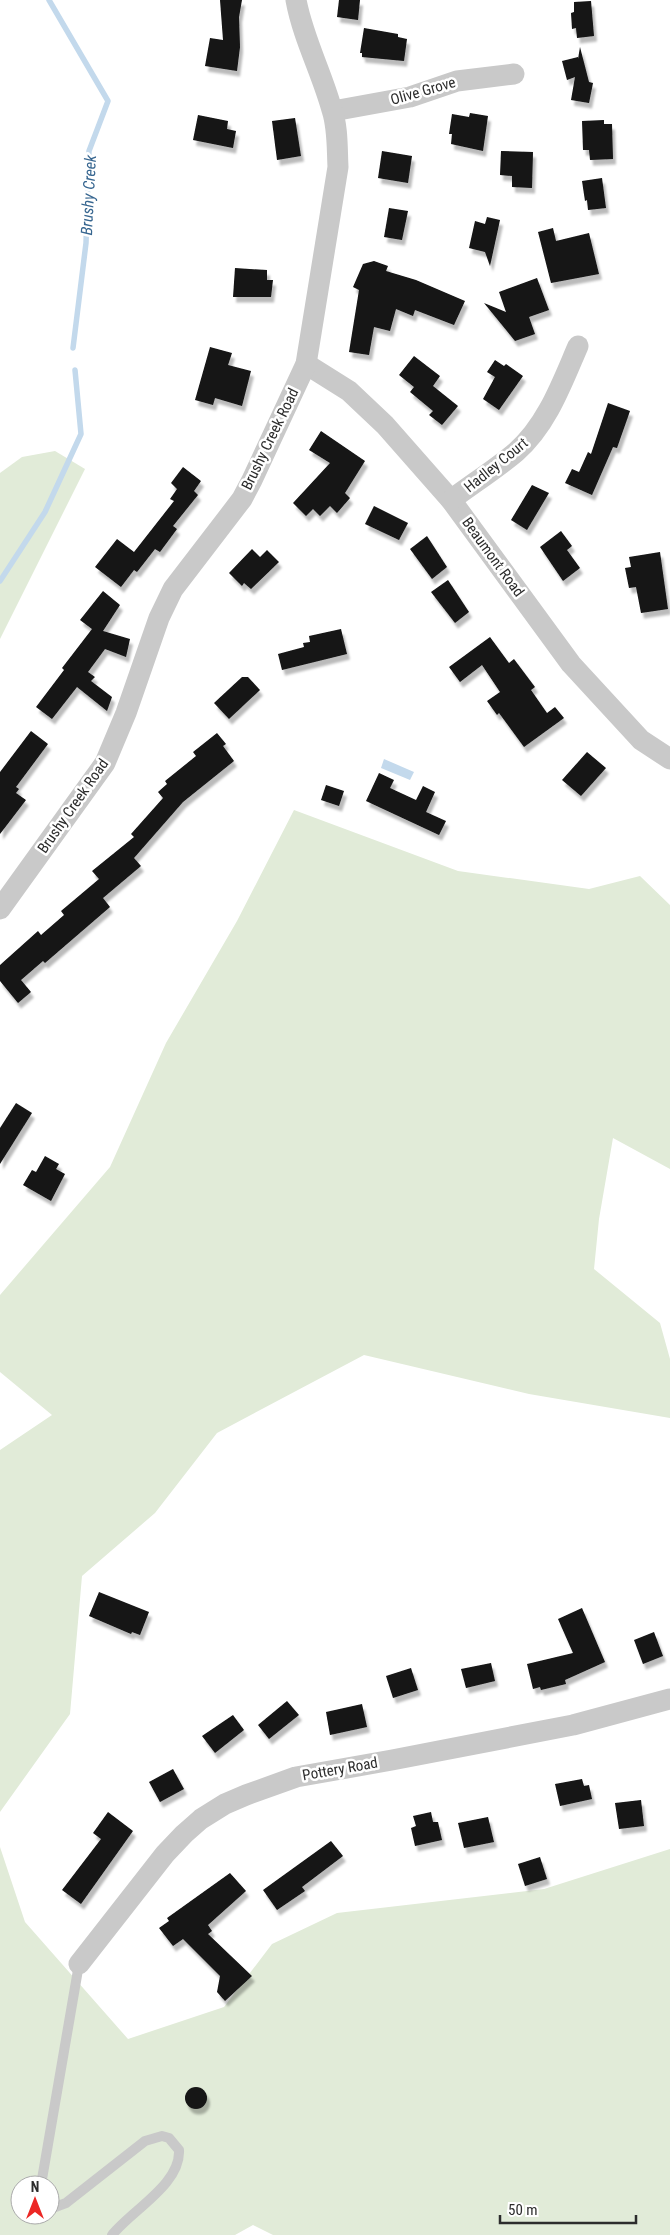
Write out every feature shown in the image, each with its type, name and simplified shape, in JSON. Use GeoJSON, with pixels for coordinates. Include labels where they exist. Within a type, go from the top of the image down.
{"type":"FeatureCollection","features":[{"type":"Feature","properties":{"kind":"street","name":"Brushy Creek Road"},"geometry":{"type":"LineString","coordinates":[[0,909],[105,763],[126,713],[166,603],[183,574],[242,499],[306,364],[338,168],[337,136],[333,111],[308,43],[296,0]]}},
{"type":"Feature","properties":{"kind":"street","name":"Olive Grove"},"geometry":{"type":"LineString","coordinates":[[333,111],[410,98],[456,81],[514,74]]}},
{"type":"Feature","properties":{"kind":"street","name":"Hadley Court"},"geometry":{"type":"LineString","coordinates":[[451,500],[517,451],[532,434],[553,404],[578,346]]}},
{"type":"Feature","properties":{"kind":"street","name":"Beaumont Road"},"geometry":{"type":"LineString","coordinates":[[306,364],[349,391],[385,425],[451,500],[571,664],[641,740],[670,758]]}},
{"type":"Feature","properties":{"kind":"street","name":"Pottery Road"},"geometry":{"type":"LineString","coordinates":[[79,1964],[165,1854],[184,1834],[209,1814],[246,1795],[296,1777],[573,1725],[670,1699]]}},
{"type":"Feature","properties":{"kind":"lane"},"geometry":{"type":"LineString","coordinates":[[42,2175],[79,1964]]}},
{"type":"Feature","properties":{"kind":"lane"},"geometry":{"type":"LineString","coordinates":[[60,2207],[145,2141],[162,2136],[169,2138],[179,2150],[177,2168],[158,2192],[124,2221],[112,2235]]}},
{"type":"Feature","properties":{"kind":"green space"},"geometry":{"type":"Polygon","coordinates":[[[55,451],[85,469],[0,639],[0,473],[22,457],[55,451]]]}},
{"type":"Feature","properties":{"kind":"green space"},"geometry":{"type":"Polygon","coordinates":[[[294,810],[458,871],[589,889],[640,876],[670,905],[670,1169],[613,1138],[599,1219],[594,1269],[660,1323],[670,1359],[670,1418],[529,1394],[364,1355],[217,1433],[155,1513],[82,1576],[70,1714],[0,1812],[0,1450],[52,1415],[0,1372],[0,1295],[110,1167],[166,1043],[237,921],[294,810]]]}},
{"type":"Feature","properties":{"kind":"green space"},"geometry":{"type":"Polygon","coordinates":[[[0,1847],[25,1922],[128,2039],[224,2007],[272,1944],[337,1913],[544,1889],[670,1849],[670,2235],[273,2235],[253,2225],[235,2235],[0,2235],[0,1847]]]}},
{"type":"Feature","properties":{"kind":"water"},"geometry":{"type":"Polygon","coordinates":[[[384,759],[414,772],[410,780],[381,768],[384,759]]]}},
{"type":"Feature","properties":{"kind":"building"},"geometry":{"type":"Polygon","coordinates":[[[220,0],[242,0],[239,17],[240,47],[237,71],[205,66],[210,38],[223,40],[220,0]]]}},
{"type":"Feature","properties":{"kind":"building"},"geometry":{"type":"Polygon","coordinates":[[[339,0],[360,0],[358,20],[337,17],[339,0]]]}},
{"type":"Feature","properties":{"kind":"building"},"geometry":{"type":"Polygon","coordinates":[[[591,1],[594,36],[577,38],[576,28],[572,29],[571,13],[574,12],[574,2],[591,1]]]}},
{"type":"Feature","properties":{"kind":"building"},"geometry":{"type":"Polygon","coordinates":[[[364,28],[398,34],[398,37],[407,39],[404,61],[362,57],[362,53],[360,53],[364,28]]]}},
{"type":"Feature","properties":{"kind":"building"},"geometry":{"type":"Polygon","coordinates":[[[580,47],[589,82],[593,83],[589,103],[571,100],[575,77],[567,80],[562,61],[578,57],[578,59],[580,47]]]}},
{"type":"Feature","properties":{"kind":"building"},"geometry":{"type":"Polygon","coordinates":[[[470,113],[488,116],[483,151],[451,144],[452,134],[449,134],[452,114],[469,117],[470,113]]]}},
{"type":"Feature","properties":{"kind":"building"},"geometry":{"type":"Polygon","coordinates":[[[198,115],[228,121],[227,129],[236,131],[233,148],[193,140],[198,115]]]}},
{"type":"Feature","properties":{"kind":"building"},"geometry":{"type":"Polygon","coordinates":[[[295,118],[301,156],[277,160],[272,121],[295,118]]]}},
{"type":"Feature","properties":{"kind":"building"},"geometry":{"type":"Polygon","coordinates":[[[604,120],[604,124],[612,124],[613,159],[590,160],[589,150],[583,150],[582,121],[604,120]]]}},
{"type":"Feature","properties":{"kind":"building"},"geometry":{"type":"Polygon","coordinates":[[[382,151],[412,156],[408,183],[378,178],[382,151]]]}},
{"type":"Feature","properties":{"kind":"building"},"geometry":{"type":"Polygon","coordinates":[[[501,151],[533,152],[532,188],[512,187],[512,176],[500,175],[501,151]]]}},
{"type":"Feature","properties":{"kind":"building"},"geometry":{"type":"Polygon","coordinates":[[[602,178],[606,208],[588,210],[582,181],[602,178]]]}},
{"type":"Feature","properties":{"kind":"building"},"geometry":{"type":"Polygon","coordinates":[[[389,208],[408,211],[402,240],[384,237],[389,208]]]}},
{"type":"Feature","properties":{"kind":"building"},"geometry":{"type":"Polygon","coordinates":[[[487,217],[500,220],[490,266],[485,252],[469,248],[475,221],[485,224],[487,217]]]}},
{"type":"Feature","properties":{"kind":"building"},"geometry":{"type":"Polygon","coordinates":[[[553,228],[556,241],[589,233],[599,274],[551,283],[538,232],[553,228]]]}},
{"type":"Feature","properties":{"kind":"building"},"geometry":{"type":"Polygon","coordinates":[[[374,261],[388,266],[386,271],[416,280],[465,301],[454,325],[415,310],[413,316],[396,309],[390,331],[374,327],[369,355],[349,352],[359,290],[353,287],[363,264],[374,261]]]}},
{"type":"Feature","properties":{"kind":"building"},"geometry":{"type":"Polygon","coordinates":[[[235,268],[267,270],[267,280],[273,280],[271,297],[233,297],[235,268]]]}},
{"type":"Feature","properties":{"kind":"building"},"geometry":{"type":"Polygon","coordinates":[[[537,278],[549,310],[529,317],[535,334],[515,341],[484,303],[506,312],[499,292],[537,278]]]}},
{"type":"Feature","properties":{"kind":"building"},"geometry":{"type":"Polygon","coordinates":[[[210,347],[232,353],[228,365],[251,371],[242,406],[215,398],[213,405],[195,400],[210,347]]]}},
{"type":"Feature","properties":{"kind":"building"},"geometry":{"type":"Polygon","coordinates":[[[414,356],[440,376],[433,386],[458,406],[442,425],[429,415],[433,411],[410,392],[414,387],[399,375],[414,356]]]}},
{"type":"Feature","properties":{"kind":"building"},"geometry":{"type":"Polygon","coordinates":[[[495,360],[504,366],[506,364],[523,376],[499,410],[483,399],[495,377],[487,372],[495,360]]]}},
{"type":"Feature","properties":{"kind":"building"},"geometry":{"type":"Polygon","coordinates":[[[608,403],[630,411],[617,448],[613,447],[592,495],[565,483],[572,469],[579,472],[588,452],[591,454],[608,403]]]}},
{"type":"Feature","properties":{"kind":"building"},"geometry":{"type":"Polygon","coordinates":[[[321,431],[365,461],[345,493],[350,498],[337,513],[330,506],[320,516],[313,509],[306,516],[293,503],[330,463],[309,450],[321,431]]]}},
{"type":"Feature","properties":{"kind":"building"},"geometry":{"type":"Polygon","coordinates":[[[183,467],[201,481],[194,491],[198,495],[173,526],[177,529],[160,552],[155,549],[137,572],[134,570],[121,587],[95,567],[117,539],[134,552],[174,501],[170,499],[177,489],[171,483],[183,467]]]}},
{"type":"Feature","properties":{"kind":"building"},"geometry":{"type":"Polygon","coordinates":[[[532,485],[549,493],[527,530],[511,520],[532,485]]]}},
{"type":"Feature","properties":{"kind":"building"},"geometry":{"type":"Polygon","coordinates":[[[374,506],[408,523],[399,540],[365,524],[374,506]]]}},
{"type":"Feature","properties":{"kind":"building"},"geometry":{"type":"Polygon","coordinates":[[[561,531],[572,546],[567,550],[580,568],[563,581],[540,547],[561,531]]]}},
{"type":"Feature","properties":{"kind":"building"},"geometry":{"type":"Polygon","coordinates":[[[427,536],[447,567],[432,579],[410,549],[427,536]]]}},
{"type":"Feature","properties":{"kind":"building"},"geometry":{"type":"Polygon","coordinates":[[[252,549],[260,557],[267,550],[279,562],[251,589],[244,583],[242,586],[229,573],[252,549]]]}},
{"type":"Feature","properties":{"kind":"building"},"geometry":{"type":"Polygon","coordinates":[[[660,552],[668,609],[641,613],[636,587],[629,588],[625,568],[631,567],[629,557],[660,552]]]}},
{"type":"Feature","properties":{"kind":"building"},"geometry":{"type":"Polygon","coordinates":[[[448,580],[469,612],[455,623],[431,592],[448,580]]]}},
{"type":"Feature","properties":{"kind":"building"},"geometry":{"type":"Polygon","coordinates":[[[103,591],[120,605],[103,631],[130,639],[126,657],[105,649],[88,672],[95,677],[91,681],[112,697],[107,711],[77,687],[52,719],[36,707],[64,670],[62,668],[92,629],[80,620],[103,591]]]}},
{"type":"Feature","properties":{"kind":"building"},"geometry":{"type":"Polygon","coordinates":[[[341,629],[347,654],[282,670],[278,654],[304,647],[303,643],[310,642],[309,636],[341,629]]]}},
{"type":"Feature","properties":{"kind":"building"},"geometry":{"type":"Polygon","coordinates":[[[490,637],[509,663],[514,659],[535,687],[531,690],[547,713],[555,707],[564,718],[524,747],[499,713],[497,715],[487,701],[500,692],[482,665],[460,682],[449,667],[490,637]]]}},
{"type":"Feature","properties":{"kind":"building"},"geometry":{"type":"Polygon","coordinates":[[[242,677],[248,677],[260,690],[229,719],[214,703],[242,677]]]}},
{"type":"Feature","properties":{"kind":"building"},"geometry":{"type":"Polygon","coordinates":[[[31,731],[48,744],[16,787],[19,789],[16,793],[26,800],[0,834],[0,772],[31,731]]]}},
{"type":"Feature","properties":{"kind":"building"},"geometry":{"type":"Polygon","coordinates":[[[217,733],[226,744],[223,746],[234,761],[183,802],[134,858],[141,866],[103,898],[110,907],[45,963],[43,961],[21,980],[31,992],[18,1003],[0,981],[0,965],[38,931],[41,935],[64,915],[61,911],[99,879],[92,871],[134,837],[131,834],[163,798],[158,792],[167,784],[165,781],[196,756],[193,752],[217,733]]]}},
{"type":"Feature","properties":{"kind":"building"},"geometry":{"type":"Polygon","coordinates":[[[587,752],[606,768],[581,796],[562,780],[587,752]]]}},
{"type":"Feature","properties":{"kind":"building"},"geometry":{"type":"Polygon","coordinates":[[[379,773],[394,780],[390,788],[416,800],[423,786],[435,792],[426,812],[446,821],[439,835],[366,801],[379,773]]]}},
{"type":"Feature","properties":{"kind":"building"},"geometry":{"type":"Polygon","coordinates":[[[326,785],[344,791],[339,806],[321,800],[326,785]]]}},
{"type":"Feature","properties":{"kind":"building"},"geometry":{"type":"Polygon","coordinates":[[[16,1103],[32,1113],[0,1164],[0,1128],[16,1103]]]}},
{"type":"Feature","properties":{"kind":"building"},"geometry":{"type":"Polygon","coordinates":[[[45,1156],[59,1164],[56,1169],[65,1174],[51,1201],[23,1185],[32,1170],[36,1172],[45,1156]]]}},
{"type":"Feature","properties":{"kind":"building"},"geometry":{"type":"Polygon","coordinates":[[[99,1592],[149,1612],[140,1635],[132,1632],[131,1634],[89,1616],[99,1592]]]}},
{"type":"Feature","properties":{"kind":"building"},"geometry":{"type":"Polygon","coordinates":[[[582,1608],[605,1662],[565,1680],[566,1684],[541,1690],[540,1687],[533,1689],[527,1664],[573,1653],[558,1619],[582,1608]]]}},
{"type":"Feature","properties":{"kind":"building"},"geometry":{"type":"Polygon","coordinates":[[[654,1632],[663,1656],[643,1664],[634,1640],[654,1632]]]}},
{"type":"Feature","properties":{"kind":"building"},"geometry":{"type":"Polygon","coordinates":[[[491,1663],[495,1681],[466,1688],[461,1669],[491,1663]]]}},
{"type":"Feature","properties":{"kind":"building"},"geometry":{"type":"Polygon","coordinates":[[[411,1668],[418,1690],[393,1698],[386,1676],[411,1668]]]}},
{"type":"Feature","properties":{"kind":"building"},"geometry":{"type":"Polygon","coordinates":[[[287,1701],[299,1715],[269,1739],[258,1725],[287,1701]]]}},
{"type":"Feature","properties":{"kind":"building"},"geometry":{"type":"Polygon","coordinates":[[[362,1704],[367,1727],[330,1735],[326,1712],[362,1704]]]}},
{"type":"Feature","properties":{"kind":"building"},"geometry":{"type":"Polygon","coordinates":[[[233,1715],[244,1730],[215,1753],[202,1736],[233,1715]]]}},
{"type":"Feature","properties":{"kind":"building"},"geometry":{"type":"Polygon","coordinates":[[[173,1769],[184,1789],[160,1802],[149,1782],[173,1769]]]}},
{"type":"Feature","properties":{"kind":"building"},"geometry":{"type":"Polygon","coordinates":[[[582,1779],[584,1786],[589,1785],[592,1799],[560,1806],[555,1784],[582,1779]]]}},
{"type":"Feature","properties":{"kind":"building"},"geometry":{"type":"Polygon","coordinates":[[[641,1800],[644,1826],[619,1829],[615,1803],[641,1800]]]}},
{"type":"Feature","properties":{"kind":"building"},"geometry":{"type":"Polygon","coordinates":[[[108,1812],[133,1831],[81,1904],[62,1890],[101,1839],[93,1833],[108,1812]]]}},
{"type":"Feature","properties":{"kind":"building"},"geometry":{"type":"Polygon","coordinates":[[[431,1812],[433,1822],[438,1822],[442,1840],[415,1846],[411,1828],[416,1826],[413,1816],[431,1812]]]}},
{"type":"Feature","properties":{"kind":"building"},"geometry":{"type":"Polygon","coordinates":[[[488,1817],[494,1842],[464,1848],[458,1823],[488,1817]]]}},
{"type":"Feature","properties":{"kind":"building"},"geometry":{"type":"Polygon","coordinates":[[[331,1841],[343,1856],[302,1887],[305,1891],[277,1910],[263,1890],[331,1841]]]}},
{"type":"Feature","properties":{"kind":"building"},"geometry":{"type":"Polygon","coordinates":[[[540,1857],[547,1879],[525,1886],[518,1864],[540,1857]]]}},
{"type":"Feature","properties":{"kind":"building"},"geometry":{"type":"Polygon","coordinates":[[[230,1873],[246,1891],[208,1925],[212,1931],[208,1934],[252,1976],[225,2001],[217,1992],[220,1976],[183,1939],[173,1946],[159,1928],[169,1921],[167,1918],[230,1873]]]}},
{"type":"Feature","properties":{"kind":"building"},"geometry":{"type":"Polygon","coordinates":[[[196,2087],[204,2090],[207,2098],[204,2106],[196,2109],[188,2106],[185,2098],[188,2090],[196,2087]]]}},
{"type":"Feature","properties":{"kind":"waterway","name":"Brushy Creek"},"geometry":{"type":"LineString","coordinates":[[49,0],[108,101],[89,151],[86,243],[73,348]]}},
{"type":"Feature","properties":{"kind":"waterway","name":"Brushy Creek"},"geometry":{"type":"LineString","coordinates":[[0,581],[45,512],[81,434],[75,370]]}}]}
